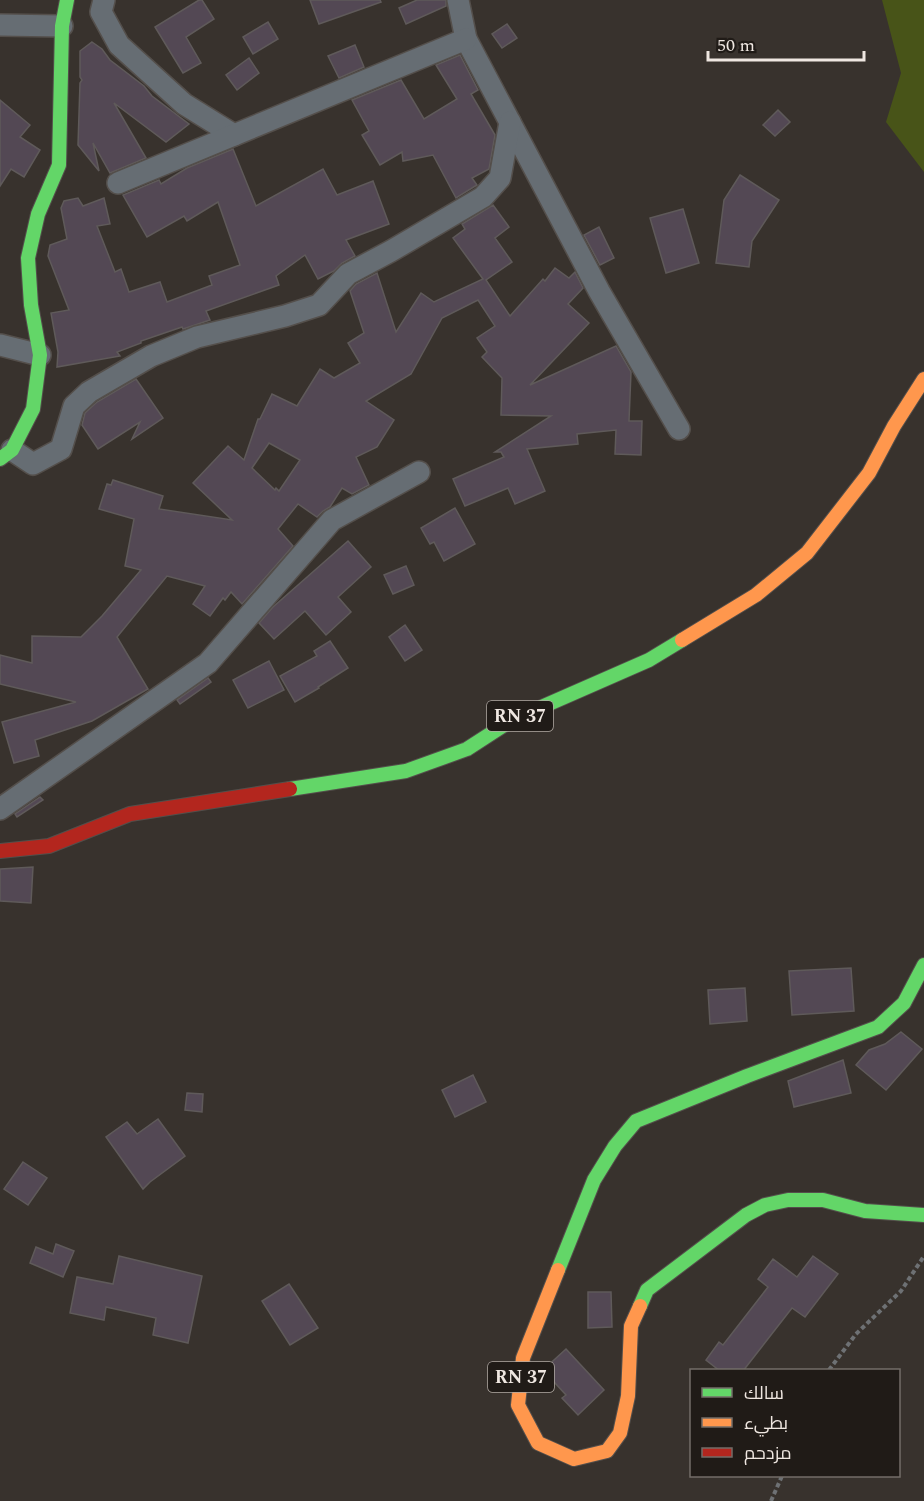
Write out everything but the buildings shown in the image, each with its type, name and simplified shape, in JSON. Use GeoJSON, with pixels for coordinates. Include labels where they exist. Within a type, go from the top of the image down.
{"type":"FeatureCollection","features":[{"type":"Feature","properties":{"kind":"main road"},"geometry":{"type":"LineString","coordinates":[[6,454],[33,409],[40,355],[31,305],[28,258],[38,214],[59,165],[62,26],[67,0]]}},
{"type":"Feature","properties":{"kind":"main road","name":"RN 37"},"geometry":{"type":"LineString","coordinates":[[0,851],[48,846],[130,814],[406,771],[467,749],[512,720],[649,660],[756,595],[807,553],[869,473],[894,426],[924,379]]}},
{"type":"Feature","properties":{"kind":"main road","name":"RN 37"},"geometry":{"type":"LineString","coordinates":[[924,965],[904,1003],[879,1027],[747,1076],[636,1121],[615,1146],[594,1180],[523,1358],[518,1405],[538,1443],[574,1459],[607,1450],[620,1433],[628,1396],[632,1326],[647,1290],[746,1215],[765,1205],[788,1200],[823,1200],[865,1211],[924,1215]]}},
{"type":"Feature","properties":{"kind":"street"},"geometry":{"type":"LineString","coordinates":[[104,0],[101,12],[119,45],[184,104],[234,135]]}},
{"type":"Feature","properties":{"kind":"street"},"geometry":{"type":"LineString","coordinates":[[458,0],[466,39],[599,291],[679,429]]}},
{"type":"Feature","properties":{"kind":"street"},"geometry":{"type":"LineString","coordinates":[[0,25],[62,26]]}},
{"type":"Feature","properties":{"kind":"street"},"geometry":{"type":"LineString","coordinates":[[118,183],[466,39]]}},
{"type":"Feature","properties":{"kind":"street"},"geometry":{"type":"LineString","coordinates":[[6,454],[33,464],[62,449],[74,406],[89,392],[151,356],[197,337],[285,316],[319,305],[348,274],[392,251],[483,197],[500,178],[510,122]]}},
{"type":"Feature","properties":{"kind":"street"},"geometry":{"type":"LineString","coordinates":[[0,345],[40,355]]}},
{"type":"Feature","properties":{"kind":"street"},"geometry":{"type":"LineString","coordinates":[[0,809],[208,663],[332,520],[419,472]]}},
{"type":"Feature","properties":{"kind":"path"},"geometry":{"type":"LineString","coordinates":[[830,1369],[856,1334],[901,1291],[924,1256]]}},
{"type":"Feature","properties":{"kind":"path"},"geometry":{"type":"LineString","coordinates":[[771,1501],[782,1477]]}},
{"type":"Feature","properties":{"kind":"green space"},"geometry":{"type":"Polygon","coordinates":[[[882,0],[924,0],[924,172],[886,122],[901,73],[882,0]]]}},
{"type":"Feature","properties":{"kind":"traffic: fast"},"geometry":{"type":"LineString","coordinates":[[0,459],[12,450],[33,409],[40,355],[31,305],[28,258],[38,214],[59,165],[62,26],[67,0]]}},
{"type":"Feature","properties":{"kind":"traffic: fast"},"geometry":{"type":"LineString","coordinates":[[290,789],[406,771],[467,749],[512,720],[649,660],[682,640]]}},
{"type":"Feature","properties":{"kind":"traffic: fast"},"geometry":{"type":"LineString","coordinates":[[558,1270],[594,1180],[615,1146],[636,1121],[878,1027],[904,1003],[924,965]]}},
{"type":"Feature","properties":{"kind":"traffic: fast"},"geometry":{"type":"LineString","coordinates":[[640,1306],[647,1290],[746,1215],[765,1205],[788,1200],[823,1200],[865,1211],[924,1215]]}},
{"type":"Feature","properties":{"kind":"traffic: slow"},"geometry":{"type":"LineString","coordinates":[[682,640],[756,595],[807,553],[869,473],[894,426],[924,379]]}},
{"type":"Feature","properties":{"kind":"traffic: slow"},"geometry":{"type":"LineString","coordinates":[[558,1270],[523,1358],[518,1405],[538,1443],[574,1459],[607,1451],[620,1433],[628,1396],[631,1326],[640,1306]]}},
{"type":"Feature","properties":{"kind":"traffic: jam"},"geometry":{"type":"LineString","coordinates":[[0,851],[49,846],[130,814],[290,789]]}}]}
